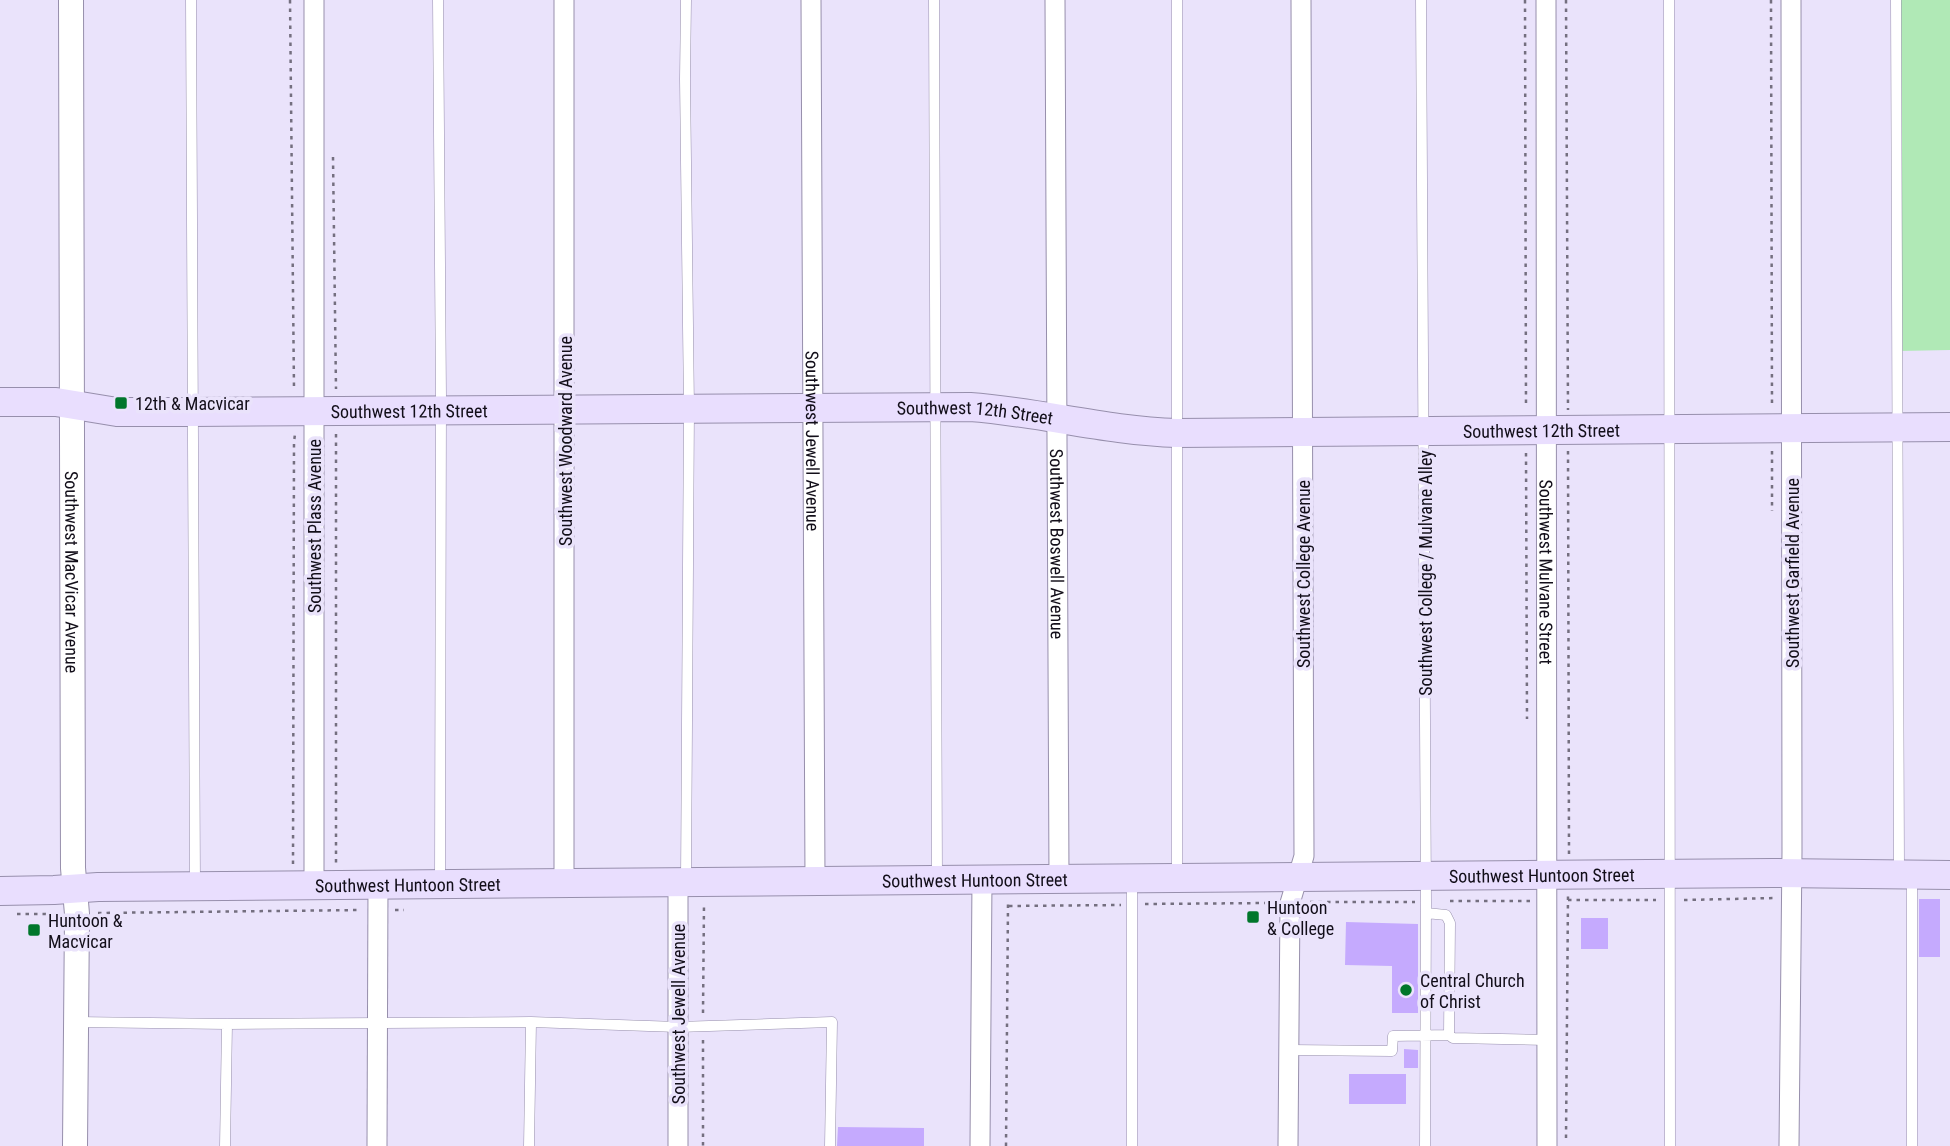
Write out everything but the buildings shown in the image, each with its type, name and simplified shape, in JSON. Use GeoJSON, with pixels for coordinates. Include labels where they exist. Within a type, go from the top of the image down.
{"type":"FeatureCollection","features":[{"type":"Feature","properties":{"kind":"main road","name":"Southwest 12th Street"},"geometry":{"type":"LineString","coordinates":[[0,401],[56,402],[117,412],[990,408],[1138,430],[1177,433],[1950,427]]}},
{"type":"Feature","properties":{"kind":"main road","name":"Southwest Huntoon Street"},"geometry":{"type":"LineString","coordinates":[[7,903],[76,901],[195,886],[314,884],[378,897],[440,883],[937,880],[1000,888],[1059,879],[1132,891],[1177,878],[1294,890],[1426,876],[1950,874]]}},
{"type":"Feature","properties":{"kind":"street","name":"Southwest MacVicar Avenue"},"geometry":{"type":"LineString","coordinates":[[71,0],[75,1146]]}},
{"type":"Feature","properties":{"kind":"street","name":"Southwest Plass Avenue"},"geometry":{"type":"LineString","coordinates":[[314,0],[314,884]]}},
{"type":"Feature","properties":{"kind":"street","name":"Southwest Woodward Avenue"},"geometry":{"type":"LineString","coordinates":[[564,0],[564,883]]}},
{"type":"Feature","properties":{"kind":"street","name":"Southwest Jewell Avenue"},"geometry":{"type":"LineString","coordinates":[[811,0],[815,880]]}},
{"type":"Feature","properties":{"kind":"street","name":"Southwest Boswell Avenue"},"geometry":{"type":"LineString","coordinates":[[1055,0],[1059,879]]}},
{"type":"Feature","properties":{"kind":"street","name":"Southwest College Avenue"},"geometry":{"type":"LineString","coordinates":[[1288,1146],[1294,890],[1304,856],[1301,0]]}},
{"type":"Feature","properties":{"kind":"street","name":"Southwest Mulvane Street"},"geometry":{"type":"LineString","coordinates":[[1546,0],[1547,430],[1558,875],[1547,1040],[1547,1146]]}},
{"type":"Feature","properties":{"kind":"street","name":"Southwest Garfield Avenue"},"geometry":{"type":"LineString","coordinates":[[1790,1146],[1791,874],[1782,428],[1791,0]]}},
{"type":"Feature","properties":{"kind":"street","name":"Southwest Jewell Avenue"},"geometry":{"type":"LineString","coordinates":[[678,1146],[682,881]]}},
{"type":"Feature","properties":{"kind":"street"},"geometry":{"type":"LineString","coordinates":[[980,1146],[1000,888]]}},
{"type":"Feature","properties":{"kind":"street"},"geometry":{"type":"LineString","coordinates":[[377,1146],[378,897]]}},
{"type":"Feature","properties":{"kind":"lane"},"geometry":{"type":"LineString","coordinates":[[191,0],[195,886]]}},
{"type":"Feature","properties":{"kind":"lane"},"geometry":{"type":"LineString","coordinates":[[438,0],[440,883]]}},
{"type":"Feature","properties":{"kind":"lane"},"geometry":{"type":"LineString","coordinates":[[682,881],[689,408],[686,0]]}},
{"type":"Feature","properties":{"kind":"lane"},"geometry":{"type":"LineString","coordinates":[[934,0],[937,880]]}},
{"type":"Feature","properties":{"kind":"lane"},"geometry":{"type":"LineString","coordinates":[[1177,0],[1177,878]]}},
{"type":"Feature","properties":{"kind":"lane","name":"Southwest College / Mulvane Alley"},"geometry":{"type":"LineString","coordinates":[[1421,0],[1425,1146]]}},
{"type":"Feature","properties":{"kind":"lane"},"geometry":{"type":"LineString","coordinates":[[1669,0],[1670,1146]]}},
{"type":"Feature","properties":{"kind":"lane"},"geometry":{"type":"LineString","coordinates":[[1896,0],[1897,427],[1912,1146]]}},
{"type":"Feature","properties":{"kind":"lane"},"geometry":{"type":"LineString","coordinates":[[1132,891],[1132,1146]]}},
{"type":"Feature","properties":{"kind":"lane"},"geometry":{"type":"LineString","coordinates":[[1426,913],[1446,915],[1450,923],[1449,1035]]}},
{"type":"Feature","properties":{"kind":"lane"},"geometry":{"type":"LineString","coordinates":[[76,1022],[531,1022],[678,1027],[832,1023],[830,1146]]}},
{"type":"Feature","properties":{"kind":"lane"},"geometry":{"type":"LineString","coordinates":[[529,1146],[531,1022]]}},
{"type":"Feature","properties":{"kind":"lane"},"geometry":{"type":"LineString","coordinates":[[225,1146],[227,1024]]}},
{"type":"Feature","properties":{"kind":"lane"},"geometry":{"type":"LineString","coordinates":[[1289,1050],[1392,1051],[1393,1036],[1449,1035],[1453,1038],[1547,1040]]}},
{"type":"Feature","properties":{"kind":"path"},"geometry":{"type":"LineString","coordinates":[[1525,0],[1547,430],[1566,1146]]}},
{"type":"Feature","properties":{"kind":"path"},"geometry":{"type":"LineString","coordinates":[[1527,731],[1547,430],[1566,0]]}},
{"type":"Feature","properties":{"kind":"path"},"geometry":{"type":"LineString","coordinates":[[1771,0],[1782,428],[1772,509]]}},
{"type":"Feature","properties":{"kind":"path"},"geometry":{"type":"LineString","coordinates":[[1006,1146],[1000,888],[1132,891],[1294,890]]}},
{"type":"Feature","properties":{"kind":"path"},"geometry":{"type":"LineString","coordinates":[[7,903],[378,897],[404,910]]}},
{"type":"Feature","properties":{"kind":"green space"},"geometry":{"type":"Polygon","coordinates":[[[1898,0],[1950,0],[1950,350],[1899,351],[1898,0]]]}},
{"type":"Feature","properties":{"kind":"place","name":"12th & Macvicar"},"geometry":{"type":"Point","coordinates":[121,403]}},
{"type":"Feature","properties":{"kind":"place","name":"Huntoon & College"},"geometry":{"type":"Point","coordinates":[1253,917]}},
{"type":"Feature","properties":{"kind":"place","name":"Huntoon & Macvicar"},"geometry":{"type":"Point","coordinates":[34,930]}},
{"type":"Feature","properties":{"kind":"place","name":"Central Church of Christ"},"geometry":{"type":"Point","coordinates":[1406,990]}}]}
